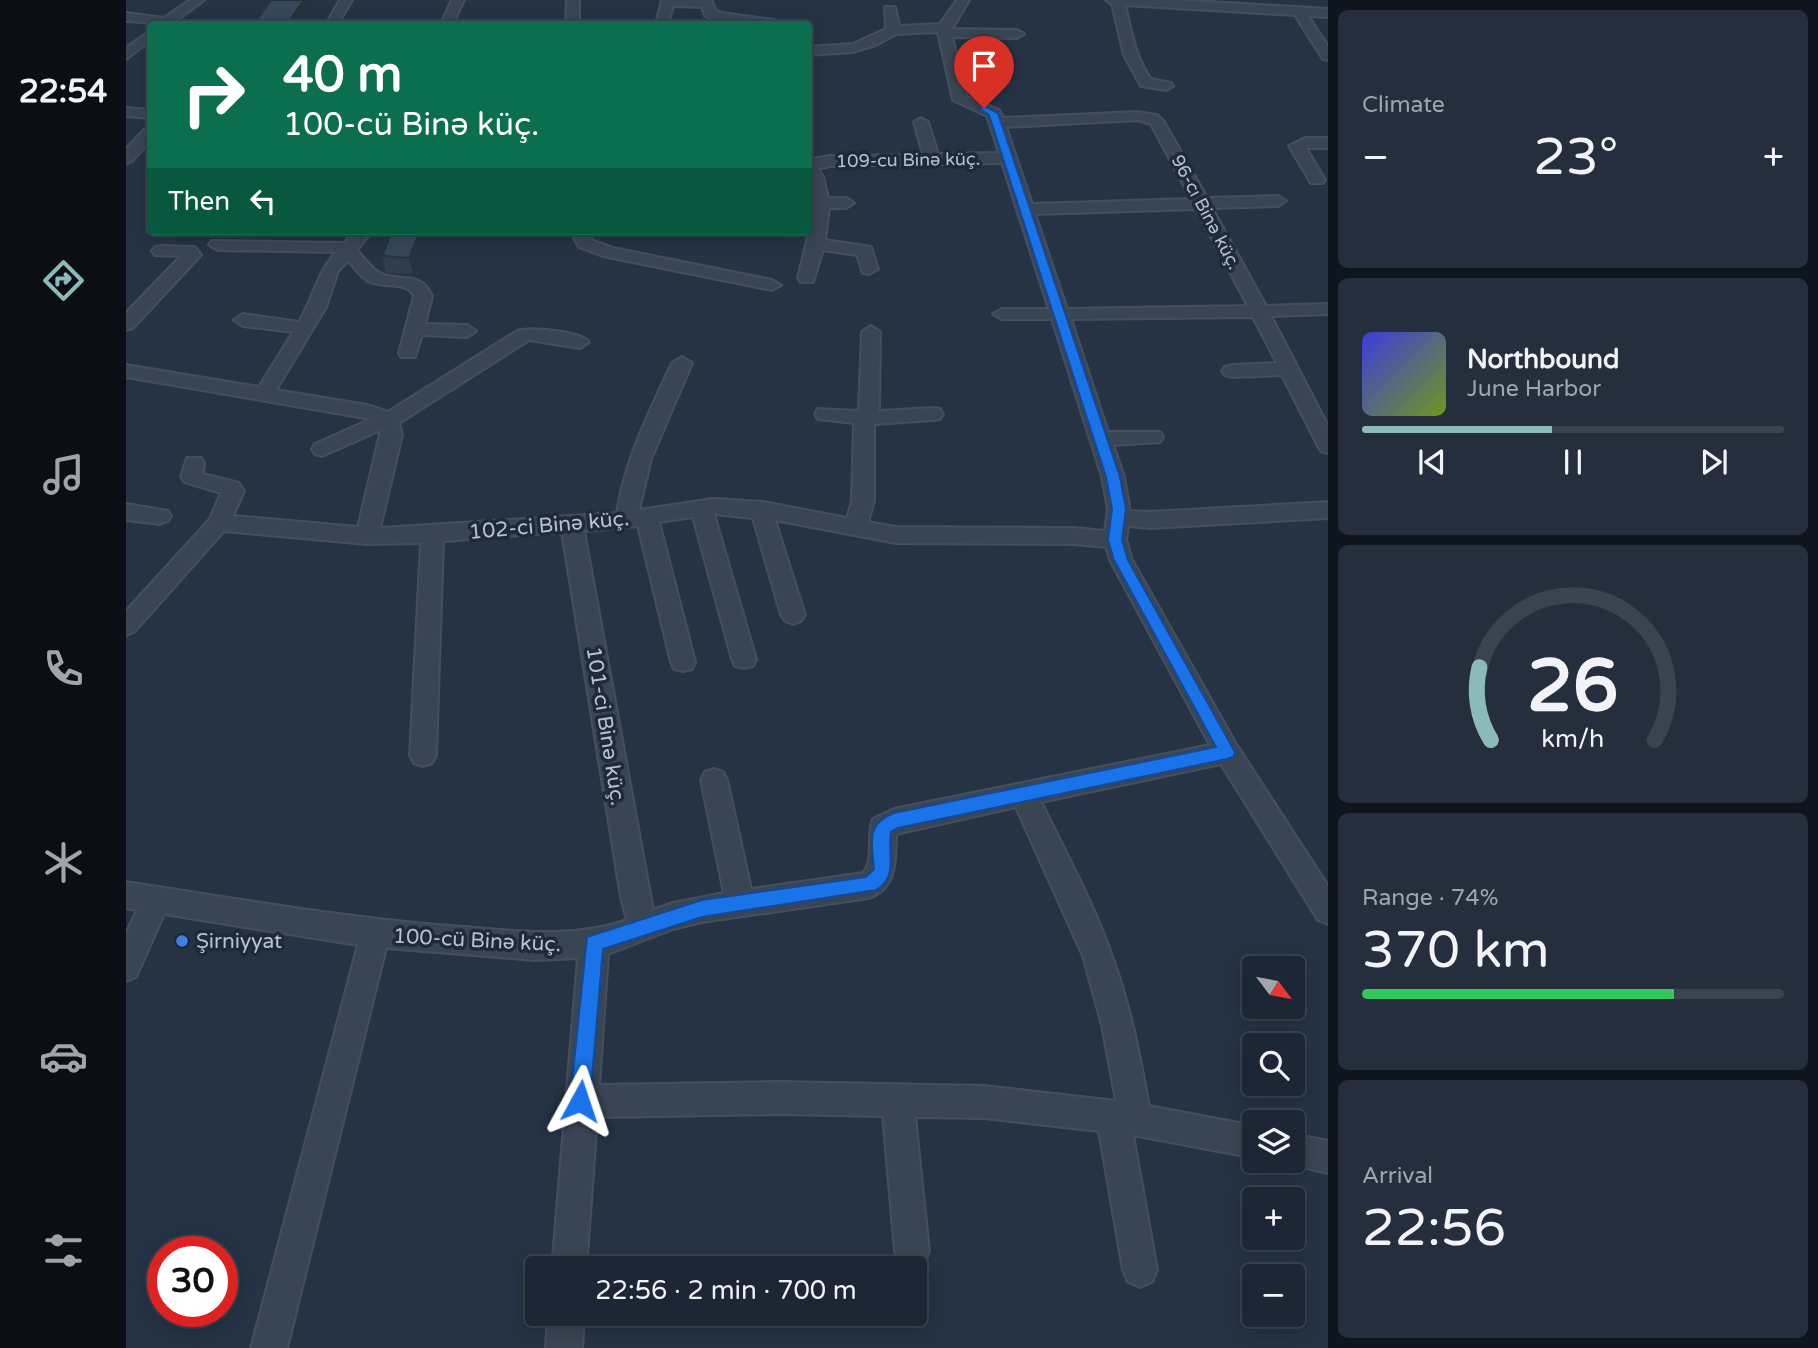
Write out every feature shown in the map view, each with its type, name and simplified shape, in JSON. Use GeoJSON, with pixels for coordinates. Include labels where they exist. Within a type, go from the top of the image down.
{"type":"FeatureCollection","features":[{"type":"Feature","properties":{"kind":"street"},"geometry":{"type":"LineString","coordinates":[[168,21],[198,0]]}},
{"type":"Feature","properties":{"kind":"street"},"geometry":{"type":"LineString","coordinates":[[334,21],[346,0]]}},
{"type":"Feature","properties":{"kind":"street"},"geometry":{"type":"LineString","coordinates":[[448,21],[458,0]]}},
{"type":"Feature","properties":{"kind":"street"},"geometry":{"type":"LineString","coordinates":[[573,0],[573,21]]}},
{"type":"Feature","properties":{"kind":"street"},"geometry":{"type":"LineString","coordinates":[[663,21],[668,1],[708,3],[724,0]]}},
{"type":"Feature","properties":{"kind":"street"},"geometry":{"type":"LineString","coordinates":[[963,0],[963,5],[945,30],[960,100],[991,111],[997,123],[1062,315],[1119,498],[1115,540],[1121,560],[1227,752],[1316,872],[1328,911]]}},
{"type":"Feature","properties":{"kind":"street"},"geometry":{"type":"LineString","coordinates":[[1112,0],[1328,13]]}},
{"type":"Feature","properties":{"kind":"street"},"geometry":{"type":"LineString","coordinates":[[1118,1],[1134,64],[1140,76],[1146,83],[1166,86]]}},
{"type":"Feature","properties":{"kind":"street"},"geometry":{"type":"LineString","coordinates":[[708,3],[710,13],[719,17],[750,21]]}},
{"type":"Feature","properties":{"kind":"street"},"geometry":{"type":"LineString","coordinates":[[890,9],[893,30]]}},
{"type":"Feature","properties":{"kind":"street"},"geometry":{"type":"LineString","coordinates":[[1300,13],[1328,56]]}},
{"type":"Feature","properties":{"kind":"street"},"geometry":{"type":"LineString","coordinates":[[126,17],[152,21]]}},
{"type":"Feature","properties":{"kind":"street"},"geometry":{"type":"LineString","coordinates":[[812,51],[859,49],[893,30],[1017,34]]}},
{"type":"Feature","properties":{"kind":"street"},"geometry":{"type":"LineString","coordinates":[[126,55],[147,38]]}},
{"type":"Feature","properties":{"kind":"street"},"geometry":{"type":"LineString","coordinates":[[126,113],[147,114]]}},
{"type":"Feature","properties":{"kind":"street","name":"96-cı Binə küç."},"geometry":{"type":"LineString","coordinates":[[997,123],[1137,116],[1152,118],[1157,122],[1260,312],[1328,446]]}},
{"type":"Feature","properties":{"kind":"street"},"geometry":{"type":"LineString","coordinates":[[921,122],[932,159]]}},
{"type":"Feature","properties":{"kind":"street"},"geometry":{"type":"LineString","coordinates":[[126,158],[147,135]]}},
{"type":"Feature","properties":{"kind":"street"},"geometry":{"type":"LineString","coordinates":[[1317,180],[1297,146],[1305,143],[1328,143]]}},
{"type":"Feature","properties":{"kind":"street","name":"109-cu Binə küç."},"geometry":{"type":"LineString","coordinates":[[812,165],[829,161],[1009,158]]}},
{"type":"Feature","properties":{"kind":"street"},"geometry":{"type":"LineString","coordinates":[[807,278],[816,244],[820,203],[817,180],[812,171]]}},
{"type":"Feature","properties":{"kind":"street"},"geometry":{"type":"LineString","coordinates":[[1027,209],[1278,201]]}},
{"type":"Feature","properties":{"kind":"street"},"geometry":{"type":"LineString","coordinates":[[820,203],[846,203]]}},
{"type":"Feature","properties":{"kind":"street"},"geometry":{"type":"LineString","coordinates":[[264,394],[317,307],[330,270],[360,235]]}},
{"type":"Feature","properties":{"kind":"street"},"geometry":{"type":"LineString","coordinates":[[583,235],[585,243],[609,252],[772,285]]}},
{"type":"Feature","properties":{"kind":"street"},"geometry":{"type":"LineString","coordinates":[[816,244],[865,251],[869,269]]}},
{"type":"Feature","properties":{"kind":"street"},"geometry":{"type":"LineString","coordinates":[[218,245],[324,245],[348,249],[375,278],[410,282],[421,289],[423,296],[408,353]]}},
{"type":"Feature","properties":{"kind":"street"},"geometry":{"type":"LineString","coordinates":[[126,323],[192,255],[189,251],[161,251]]}},
{"type":"Feature","properties":{"kind":"street"},"geometry":{"type":"LineString","coordinates":[[1002,314],[1328,309]]}},
{"type":"Feature","properties":{"kind":"street"},"geometry":{"type":"LineString","coordinates":[[243,320],[305,328]]}},
{"type":"Feature","properties":{"kind":"street"},"geometry":{"type":"LineString","coordinates":[[416,329],[467,331]]}},
{"type":"Feature","properties":{"kind":"street"},"geometry":{"type":"LineString","coordinates":[[869,418],[871,332]]}},
{"type":"Feature","properties":{"kind":"street"},"geometry":{"type":"LineString","coordinates":[[322,449],[388,421],[470,373],[524,335],[534,334],[580,342]]}},
{"type":"Feature","properties":{"kind":"street"},"geometry":{"type":"LineString","coordinates":[[682,363],[635,472],[637,518],[682,662]]}},
{"type":"Feature","properties":{"kind":"street"},"geometry":{"type":"LineString","coordinates":[[1232,371],[1288,369]]}},
{"type":"Feature","properties":{"kind":"street"},"geometry":{"type":"LineString","coordinates":[[126,371],[367,411],[388,421],[392,435],[367,536]]}},
{"type":"Feature","properties":{"kind":"street"},"geometry":{"type":"LineString","coordinates":[[825,414],[869,418],[933,414]]}},
{"type":"Feature","properties":{"kind":"street"},"geometry":{"type":"LineString","coordinates":[[855,528],[863,501],[864,419],[869,418]]}},
{"type":"Feature","properties":{"kind":"street"},"geometry":{"type":"LineString","coordinates":[[1101,439],[1153,437]]}},
{"type":"Feature","properties":{"kind":"street"},"geometry":{"type":"LineString","coordinates":[[126,626],[219,523],[233,491],[196,480],[192,477],[194,463]]}},
{"type":"Feature","properties":{"kind":"street"},"geometry":{"type":"LineString","coordinates":[[701,507],[744,659]]}},
{"type":"Feature","properties":{"kind":"street","name":"102-ci Binə küç."},"geometry":{"type":"LineString","coordinates":[[219,523],[367,536],[432,534],[637,518],[701,507],[763,510],[906,535],[1074,536],[1115,540]]}},
{"type":"Feature","properties":{"kind":"street"},"geometry":{"type":"LineString","coordinates":[[763,510],[766,531],[793,615]]}},
{"type":"Feature","properties":{"kind":"street"},"geometry":{"type":"LineString","coordinates":[[1118,517],[1152,520],[1328,510]]}},
{"type":"Feature","properties":{"kind":"street"},"geometry":{"type":"LineString","coordinates":[[126,512],[160,516]]}},
{"type":"Feature","properties":{"kind":"street","name":"101-ci Binə küç."},"geometry":{"type":"LineString","coordinates":[[572,524],[635,897],[643,926]]}},
{"type":"Feature","properties":{"kind":"street"},"geometry":{"type":"LineString","coordinates":[[423,755],[432,534]]}},
{"type":"Feature","properties":{"kind":"street","name":"100-cü Binə küç."},"geometry":{"type":"LineString","coordinates":[[126,895],[375,934],[535,946],[594,943],[683,914],[869,885],[878,879],[883,870],[880,841],[883,827],[894,821],[1227,752]]}},
{"type":"Feature","properties":{"kind":"street"},"geometry":{"type":"LineString","coordinates":[[714,780],[740,903]]}},
{"type":"Feature","properties":{"kind":"street"},"geometry":{"type":"LineString","coordinates":[[1023,793],[1089,933],[1123,1048],[1124,1117],[1140,1270]]}},
{"type":"Feature","properties":{"kind":"street"},"geometry":{"type":"LineString","coordinates":[[126,967],[156,900]]}},
{"type":"Feature","properties":{"kind":"street"},"geometry":{"type":"LineString","coordinates":[[270,1348],[375,934]]}},
{"type":"Feature","properties":{"kind":"street"},"geometry":{"type":"LineString","coordinates":[[570,1256],[594,943]]}},
{"type":"Feature","properties":{"kind":"street"},"geometry":{"type":"LineString","coordinates":[[580,1101],[782,1098],[985,1102],[1124,1117],[1242,1140]]}},
{"type":"Feature","properties":{"kind":"street"},"geometry":{"type":"LineString","coordinates":[[897,1100],[912,1251]]}},
{"type":"Feature","properties":{"kind":"street"},"geometry":{"type":"LineString","coordinates":[[1305,1152],[1328,1157]]}},
{"type":"Feature","properties":{"kind":"street"},"geometry":{"type":"LineString","coordinates":[[564,1348],[565,1326]]}},
{"type":"Feature","properties":{"kind":"building"},"geometry":{"type":"Polygon","coordinates":[[[271,0],[304,0],[289,21],[256,21],[271,0]]]}},
{"type":"Feature","properties":{"kind":"building"},"geometry":{"type":"Polygon","coordinates":[[[390,235],[418,235],[409,258],[382,256],[390,235]]]}},
{"type":"Feature","properties":{"kind":"place","name":"Şirniyyat"},"geometry":{"type":"Point","coordinates":[182,941]}},
{"type":"Feature","properties":{"kind":"route"},"geometry":{"type":"LineString","coordinates":[[580,1101],[594,943],[702,909],[869,885],[878,879],[883,870],[880,841],[883,827],[894,821],[1227,752],[1121,560],[1115,540],[1119,498],[1113,477],[994,113],[984,108]]}}]}
